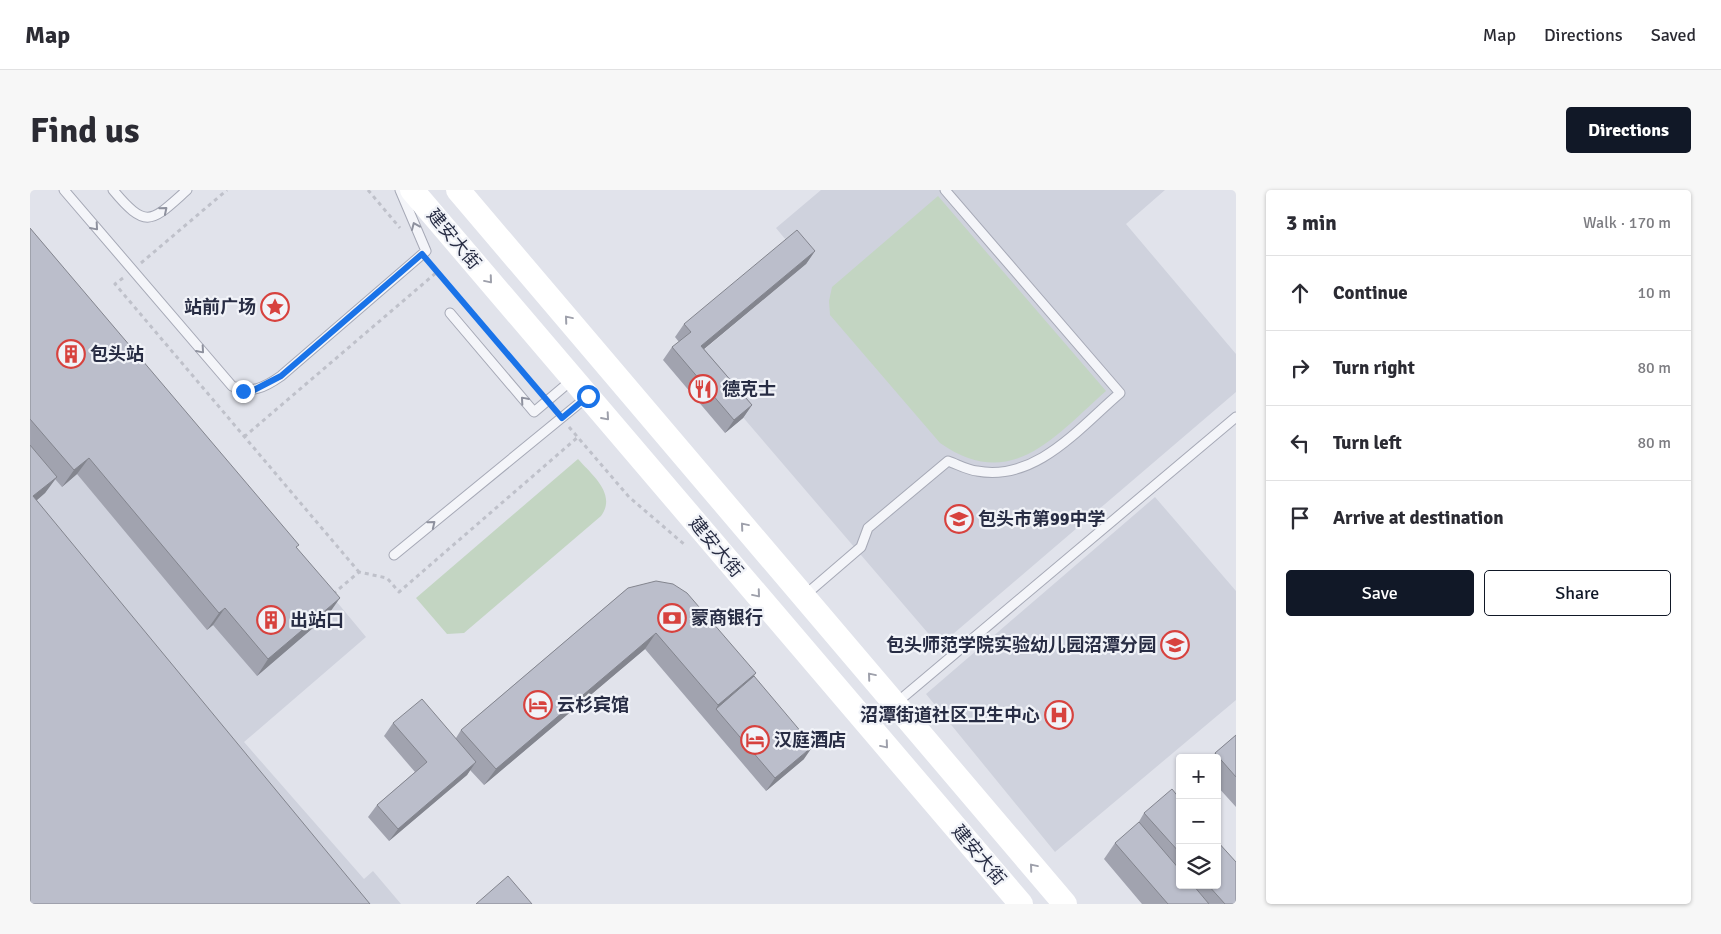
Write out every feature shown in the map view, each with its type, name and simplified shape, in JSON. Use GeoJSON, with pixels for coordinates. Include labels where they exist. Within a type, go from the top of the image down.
{"type":"FeatureCollection","features":[{"type":"Feature","properties":{"kind":"main road","name":"建安大街"},"geometry":{"type":"LineString","coordinates":[[412,190],[1021,904]]}},
{"type":"Feature","properties":{"kind":"main road","name":"建安大街"},"geometry":{"type":"LineString","coordinates":[[458,190],[1065,904]]}},
{"type":"Feature","properties":{"kind":"lane"},"geometry":{"type":"LineString","coordinates":[[64,190],[232,386],[243,391],[254,390],[281,376],[426,251],[400,190]]}},
{"type":"Feature","properties":{"kind":"lane"},"geometry":{"type":"LineString","coordinates":[[113,190],[128,208],[147,218],[159,215],[187,190]]}},
{"type":"Feature","properties":{"kind":"lane"},"geometry":{"type":"LineString","coordinates":[[803,596],[861,547],[868,528],[948,461],[977,471],[1004,472],[1030,466],[1047,456],[1120,393],[945,190]]}},
{"type":"Feature","properties":{"kind":"lane"},"geometry":{"type":"LineString","coordinates":[[450,313],[534,412],[547,401],[580,388]]}},
{"type":"Feature","properties":{"kind":"lane"},"geometry":{"type":"LineString","coordinates":[[394,556],[562,418],[580,388]]}},
{"type":"Feature","properties":{"kind":"lane"},"geometry":{"type":"LineString","coordinates":[[895,704],[1236,417]]}},
{"type":"Feature","properties":{"kind":"path"},"geometry":{"type":"LineString","coordinates":[[368,190],[547,401]]}},
{"type":"Feature","properties":{"kind":"path"},"geometry":{"type":"LineString","coordinates":[[244,437],[437,272]]}},
{"type":"Feature","properties":{"kind":"path"},"geometry":{"type":"LineString","coordinates":[[562,418],[629,497],[686,546]]}},
{"type":"Feature","properties":{"kind":"path"},"geometry":{"type":"LineString","coordinates":[[327,599],[359,572],[387,578],[399,592],[578,437]]}},
{"type":"Feature","properties":{"kind":"shaded area","name":"包头市第99中学"},"geometry":{"type":"Polygon","coordinates":[[[821,190],[1165,190],[1126,224],[1236,354],[1236,392],[939,646],[693,359],[806,264],[776,228],[821,190]]]}},
{"type":"Feature","properties":{"kind":"shaded area","name":"包头站"},"geometry":{"type":"Polygon","coordinates":[[[30,233],[366,637],[244,742],[364,879],[373,871],[401,904],[30,904],[30,233]]]}},
{"type":"Feature","properties":{"kind":"shaded area","name":"沼潭街道社区卫生中心"},"geometry":{"type":"Polygon","coordinates":[[[1155,497],[1236,591],[1236,700],[1055,852],[926,694],[1155,497]]]}},
{"type":"Feature","properties":{"kind":"green space"},"geometry":{"type":"Polygon","coordinates":[[[938,196],[1106,391],[1049,441],[1030,453],[1010,461],[989,462],[965,457],[940,443],[830,315],[829,301],[832,287],[938,196]]]}},
{"type":"Feature","properties":{"kind":"green space"},"geometry":{"type":"Polygon","coordinates":[[[578,459],[601,485],[606,500],[601,516],[464,633],[447,634],[416,598],[578,459]]]}},
{"type":"Feature","properties":{"kind":"building","name":"包头站"},"geometry":{"type":"Polygon","coordinates":[[[30,228],[299,545],[296,547],[340,598],[268,659],[225,608],[219,613],[89,458],[74,470],[30,419],[30,228]]]}},
{"type":"Feature","properties":{"kind":"building"},"geometry":{"type":"Polygon","coordinates":[[[797,230],[815,251],[701,346],[752,405],[734,420],[672,347],[691,332],[684,324],[797,230]]]}},
{"type":"Feature","properties":{"kind":"building"},"geometry":{"type":"Polygon","coordinates":[[[30,445],[57,477],[33,496],[370,904],[30,904],[30,445]]]}},
{"type":"Feature","properties":{"kind":"building","name":"云杉宾馆"},"geometry":{"type":"Polygon","coordinates":[[[656,581],[673,584],[687,593],[756,673],[718,705],[656,633],[496,769],[461,730],[628,588],[656,581]]]}},
{"type":"Feature","properties":{"kind":"building","name":"汉庭酒店"},"geometry":{"type":"Polygon","coordinates":[[[754,676],[813,746],[775,778],[716,709],[754,676]]]}},
{"type":"Feature","properties":{"kind":"building"},"geometry":{"type":"Polygon","coordinates":[[[422,699],[476,762],[398,829],[377,805],[427,762],[393,723],[422,699]]]}},
{"type":"Feature","properties":{"kind":"building"},"geometry":{"type":"Polygon","coordinates":[[[1236,735],[1236,777],[1221,760],[1221,754],[1215,753],[1236,735]]]}},
{"type":"Feature","properties":{"kind":"building"},"geometry":{"type":"Polygon","coordinates":[[[1172,789],[1176,794],[1176,849],[1144,813],[1172,789]]]}},
{"type":"Feature","properties":{"kind":"building"},"geometry":{"type":"Polygon","coordinates":[[[1139,822],[1176,865],[1176,889],[1196,889],[1209,904],[1168,904],[1115,843],[1139,822]]]}},
{"type":"Feature","properties":{"kind":"building"},"geometry":{"type":"Polygon","coordinates":[[[1221,845],[1236,862],[1236,904],[1225,904],[1212,889],[1221,889],[1221,845]]]}},
{"type":"Feature","properties":{"kind":"building"},"geometry":{"type":"Polygon","coordinates":[[[508,876],[532,904],[476,904],[508,876]]]}},
{"type":"Feature","properties":{"kind":"place","name":"站前广场"},"geometry":{"type":"Point","coordinates":[275,307]}},
{"type":"Feature","properties":{"kind":"place","name":"包头站"},"geometry":{"type":"Point","coordinates":[71,354]}},
{"type":"Feature","properties":{"kind":"place","name":"德克士"},"geometry":{"type":"Point","coordinates":[703,389]}},
{"type":"Feature","properties":{"kind":"place","name":"包头市第99中学"},"geometry":{"type":"Point","coordinates":[959,519]}},
{"type":"Feature","properties":{"kind":"place","name":"蒙商银行"},"geometry":{"type":"Point","coordinates":[672,618]}},
{"type":"Feature","properties":{"kind":"place","name":"出站口"},"geometry":{"type":"Point","coordinates":[271,620]}},
{"type":"Feature","properties":{"kind":"place","name":"包头师范学院实验幼儿园沼潭分园"},"geometry":{"type":"Point","coordinates":[1175,645]}},
{"type":"Feature","properties":{"kind":"place","name":"云杉宾馆"},"geometry":{"type":"Point","coordinates":[538,705]}},
{"type":"Feature","properties":{"kind":"place","name":"沼潭街道社区卫生中心"},"geometry":{"type":"Point","coordinates":[1059,715]}},
{"type":"Feature","properties":{"kind":"place","name":"汉庭酒店"},"geometry":{"type":"Point","coordinates":[755,740]}},
{"type":"Feature","properties":{"kind":"route"},"geometry":{"type":"LineString","coordinates":[[243,391],[254,390],[267,385],[281,376],[422,254],[562,418],[588,396]]}}]}
